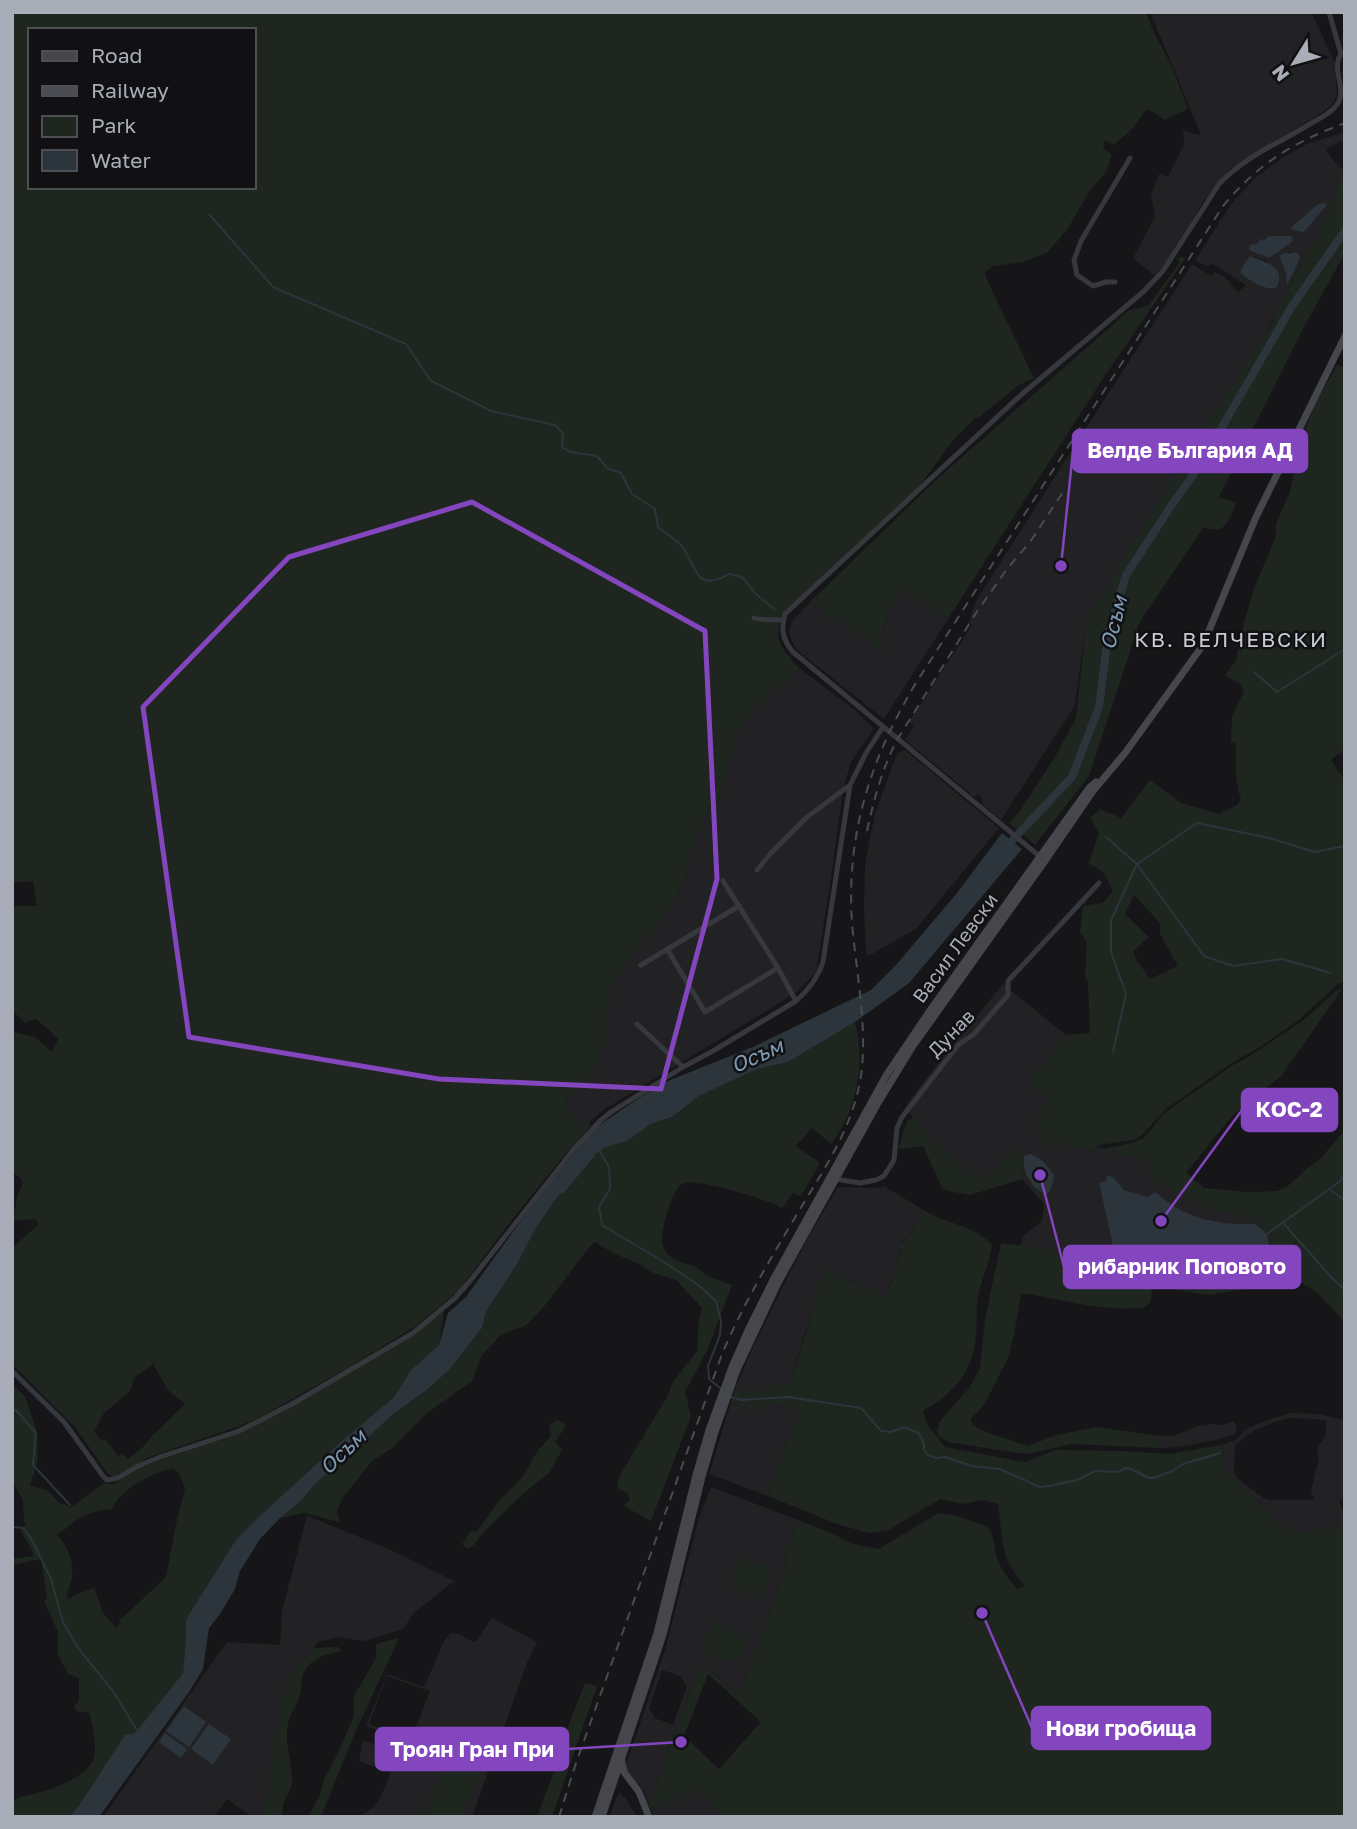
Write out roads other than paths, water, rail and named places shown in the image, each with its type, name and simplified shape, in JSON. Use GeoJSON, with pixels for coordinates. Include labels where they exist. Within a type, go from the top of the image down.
{"type":"FeatureCollection","features":[{"type":"Feature","properties":{"kind":"main road","name":"Васил Левски"},"geometry":{"type":"LineString","coordinates":[[833,1178],[913,1046],[1089,788],[1125,753],[1203,645],[1256,517],[1345,336]]}},
{"type":"Feature","properties":{"kind":"main road"},"geometry":{"type":"LineString","coordinates":[[602,1817],[663,1635],[702,1477],[726,1401],[755,1329],[833,1178]]}},
{"type":"Feature","properties":{"kind":"main road"},"geometry":{"type":"LineString","coordinates":[[596,1817],[616,1769],[657,1633],[696,1475],[720,1398],[767,1292],[833,1178]]}},
{"type":"Feature","properties":{"kind":"main road"},"geometry":{"type":"LineString","coordinates":[[622,1761],[624,1772],[643,1800],[649,1817]]}},
{"type":"Feature","properties":{"kind":"main road"},"geometry":{"type":"LineString","coordinates":[[616,1769],[633,1785]]}},
{"type":"Feature","properties":{"kind":"main road"},"geometry":{"type":"LineString","coordinates":[[612,1790],[622,1784],[633,1785]]}},
{"type":"Feature","properties":{"kind":"street"},"geometry":{"type":"LineString","coordinates":[[1043,859],[793,652],[782,635],[786,614],[1022,394],[1143,292],[1163,271],[1206,203],[1230,172],[1244,161],[1331,111],[1339,103],[1342,93],[1337,65],[1343,53],[1329,12]]}},
{"type":"Feature","properties":{"kind":"street"},"geometry":{"type":"LineString","coordinates":[[1115,282],[1093,286],[1077,275],[1074,260],[1081,242],[1130,158]]}},
{"type":"Feature","properties":{"kind":"street"},"geometry":{"type":"LineString","coordinates":[[754,618],[761,621],[784,620]]}},
{"type":"Feature","properties":{"kind":"street"},"geometry":{"type":"LineString","coordinates":[[12,1371],[64,1422],[107,1480],[118,1478],[160,1457],[255,1424],[413,1333],[455,1298],[470,1281],[574,1149],[600,1121],[796,1001],[807,991],[823,962],[850,785],[883,727]]}},
{"type":"Feature","properties":{"kind":"street"},"geometry":{"type":"LineString","coordinates":[[757,870],[806,818],[850,785]]}},
{"type":"Feature","properties":{"kind":"street"},"geometry":{"type":"LineString","coordinates":[[723,881],[796,1001]]}},
{"type":"Feature","properties":{"kind":"street","name":"Дунав"},"geometry":{"type":"LineString","coordinates":[[833,1178],[859,1183],[884,1176],[894,1160],[897,1128],[902,1116],[959,1044],[973,1035],[1007,995],[1008,981],[1099,883]]}},
{"type":"Feature","properties":{"kind":"street"},"geometry":{"type":"LineString","coordinates":[[640,965],[739,906]]}},
{"type":"Feature","properties":{"kind":"street"},"geometry":{"type":"LineString","coordinates":[[667,949],[705,1012],[778,968]]}},
{"type":"Feature","properties":{"kind":"street"},"geometry":{"type":"LineString","coordinates":[[637,1024],[683,1068]]}},
{"type":"Feature","properties":{"kind":"water"},"geometry":{"type":"Polygon","coordinates":[[[1318,204],[1327,204],[1326,206],[1304,232],[1291,228],[1318,204]]]}},
{"type":"Feature","properties":{"kind":"water"},"geometry":{"type":"Polygon","coordinates":[[[1269,236],[1293,237],[1292,242],[1269,258],[1249,250],[1250,245],[1269,236]]]}},
{"type":"Feature","properties":{"kind":"water"},"geometry":{"type":"Polygon","coordinates":[[[1286,252],[1296,252],[1300,259],[1287,285],[1286,272],[1279,256],[1286,252]]]}},
{"type":"Feature","properties":{"kind":"water"},"geometry":{"type":"Polygon","coordinates":[[[1250,256],[1268,263],[1276,270],[1279,274],[1277,287],[1263,287],[1241,274],[1241,269],[1250,256]]]}},
{"type":"Feature","properties":{"kind":"water"},"geometry":{"type":"Polygon","coordinates":[[[1002,833],[1022,849],[909,983],[855,1022],[788,1062],[757,1069],[699,1096],[672,1117],[651,1124],[627,1141],[606,1147],[580,1164],[536,1228],[486,1312],[482,1328],[449,1370],[392,1415],[351,1455],[317,1482],[302,1500],[260,1539],[240,1571],[235,1589],[209,1628],[203,1669],[189,1692],[99,1817],[69,1817],[125,1735],[135,1733],[183,1673],[186,1619],[236,1540],[343,1440],[394,1397],[411,1370],[439,1345],[448,1313],[466,1297],[538,1197],[595,1128],[658,1085],[755,1046],[871,990],[896,965],[957,893],[1002,833]]]}},
{"type":"Feature","properties":{"kind":"water"},"geometry":{"type":"Polygon","coordinates":[[[1031,1154],[1042,1160],[1054,1175],[1048,1194],[1033,1185],[1026,1174],[1024,1156],[1031,1154]]]}},
{"type":"Feature","properties":{"kind":"water"},"geometry":{"type":"Polygon","coordinates":[[[1107,1175],[1113,1177],[1124,1190],[1147,1197],[1156,1192],[1178,1209],[1202,1218],[1227,1223],[1255,1224],[1267,1234],[1269,1245],[1240,1263],[1224,1268],[1209,1266],[1179,1252],[1142,1254],[1130,1250],[1117,1255],[1100,1187],[1100,1182],[1106,1182],[1107,1175]]]}},
{"type":"Feature","properties":{"kind":"water"},"geometry":{"type":"Polygon","coordinates":[[[184,1706],[206,1722],[189,1747],[166,1731],[184,1706]]]}},
{"type":"Feature","properties":{"kind":"water"},"geometry":{"type":"Polygon","coordinates":[[[209,1724],[231,1739],[213,1765],[191,1749],[209,1724]]]}},
{"type":"Feature","properties":{"kind":"water"},"geometry":{"type":"Polygon","coordinates":[[[165,1733],[187,1749],[181,1758],[159,1742],[165,1733]]]}},
{"type":"Feature","properties":{"kind":"waterway"},"geometry":{"type":"LineString","coordinates":[[209,214],[273,287],[406,344],[431,381],[491,411],[555,425],[563,433],[562,447],[570,452],[597,456],[607,468],[621,473],[632,494],[655,509],[658,527],[682,546],[704,580],[710,581],[729,574],[742,577],[755,593],[775,610]]}},
{"type":"Feature","properties":{"kind":"waterway","name":"Осъм"},"geometry":{"type":"LineString","coordinates":[[1006,847],[1072,777],[1099,707],[1108,635],[1126,575],[1199,467],[1292,306],[1345,231]]}},
{"type":"Feature","properties":{"kind":"waterway"},"geometry":{"type":"LineString","coordinates":[[1254,672],[1277,692],[1345,649]]}},
{"type":"Feature","properties":{"kind":"waterway"},"geometry":{"type":"LineString","coordinates":[[1106,837],[1137,864],[1197,823],[1269,838],[1315,852],[1345,846]]}},
{"type":"Feature","properties":{"kind":"waterway"},"geometry":{"type":"LineString","coordinates":[[1113,1052],[1126,994],[1111,952],[1111,920],[1137,864],[1204,956],[1233,966],[1282,959],[1331,973]]}},
{"type":"Feature","properties":{"kind":"waterway"},"geometry":{"type":"LineString","coordinates":[[599,1150],[609,1167],[610,1189],[599,1207],[602,1225],[664,1262],[697,1284],[716,1301],[721,1321],[720,1335],[708,1366],[709,1379],[720,1388]]}},
{"type":"Feature","properties":{"kind":"waterway","name":"Осъм"},"geometry":{"type":"LineString","coordinates":[[562,1189],[590,1155]]}},
{"type":"Feature","properties":{"kind":"waterway"},"geometry":{"type":"LineString","coordinates":[[1267,1234],[1345,1175]]}},
{"type":"Feature","properties":{"kind":"waterway"},"geometry":{"type":"LineString","coordinates":[[1331,1191],[1345,1200]]}},
{"type":"Feature","properties":{"kind":"waterway"},"geometry":{"type":"LineString","coordinates":[[1284,1224],[1345,1290]]}},
{"type":"Feature","properties":{"kind":"waterway"},"geometry":{"type":"LineString","coordinates":[[731,1397],[741,1400],[788,1397],[861,1408],[881,1431],[891,1432],[904,1427],[919,1433],[928,1455],[945,1457],[972,1466],[1000,1469],[1040,1487],[1077,1480],[1095,1471],[1118,1472],[1126,1468],[1154,1478],[1183,1464],[1220,1453]]}},
{"type":"Feature","properties":{"kind":"waterway"},"geometry":{"type":"LineString","coordinates":[[12,1410],[16,1410],[36,1433],[33,1465],[70,1505]]}},
{"type":"Feature","properties":{"kind":"waterway"},"geometry":{"type":"LineString","coordinates":[[12,1527],[23,1528],[32,1540],[51,1579],[63,1622],[78,1648],[113,1691],[138,1732]]}},
{"type":"Feature","properties":{"kind":"railway"},"geometry":{"type":"LineString","coordinates":[[559,1817],[722,1354],[740,1314],[838,1144],[856,1098],[863,1043],[852,923],[853,859],[864,800],[885,742],[914,686],[1223,206],[1263,166],[1309,138],[1345,123]]}},
{"type":"Feature","properties":{"kind":"railway"},"geometry":{"type":"LineString","coordinates":[[867,831],[879,784],[897,740],[976,613],[1030,542],[1065,489]]}},
{"type":"Feature","properties":{"kind":"place","name":"Велде България АД"},"geometry":{"type":"Point","coordinates":[1061,566]}},
{"type":"Feature","properties":{"kind":"place","name":"рибарник Поповото"},"geometry":{"type":"Point","coordinates":[1040,1175]}},
{"type":"Feature","properties":{"kind":"place","name":"КОС-2"},"geometry":{"type":"Point","coordinates":[1161,1221]}},
{"type":"Feature","properties":{"kind":"place","name":"Нови гробища"},"geometry":{"type":"Point","coordinates":[982,1613]}},
{"type":"Feature","properties":{"kind":"place","name":"Троян Гран При"},"geometry":{"type":"Point","coordinates":[681,1742]}},
{"type":"Feature","properties":{"kind":"district","name":"КВ. ВЕЛЧЕВСКИ"},"geometry":{"type":"Point","coordinates":[1231,640]}}]}
